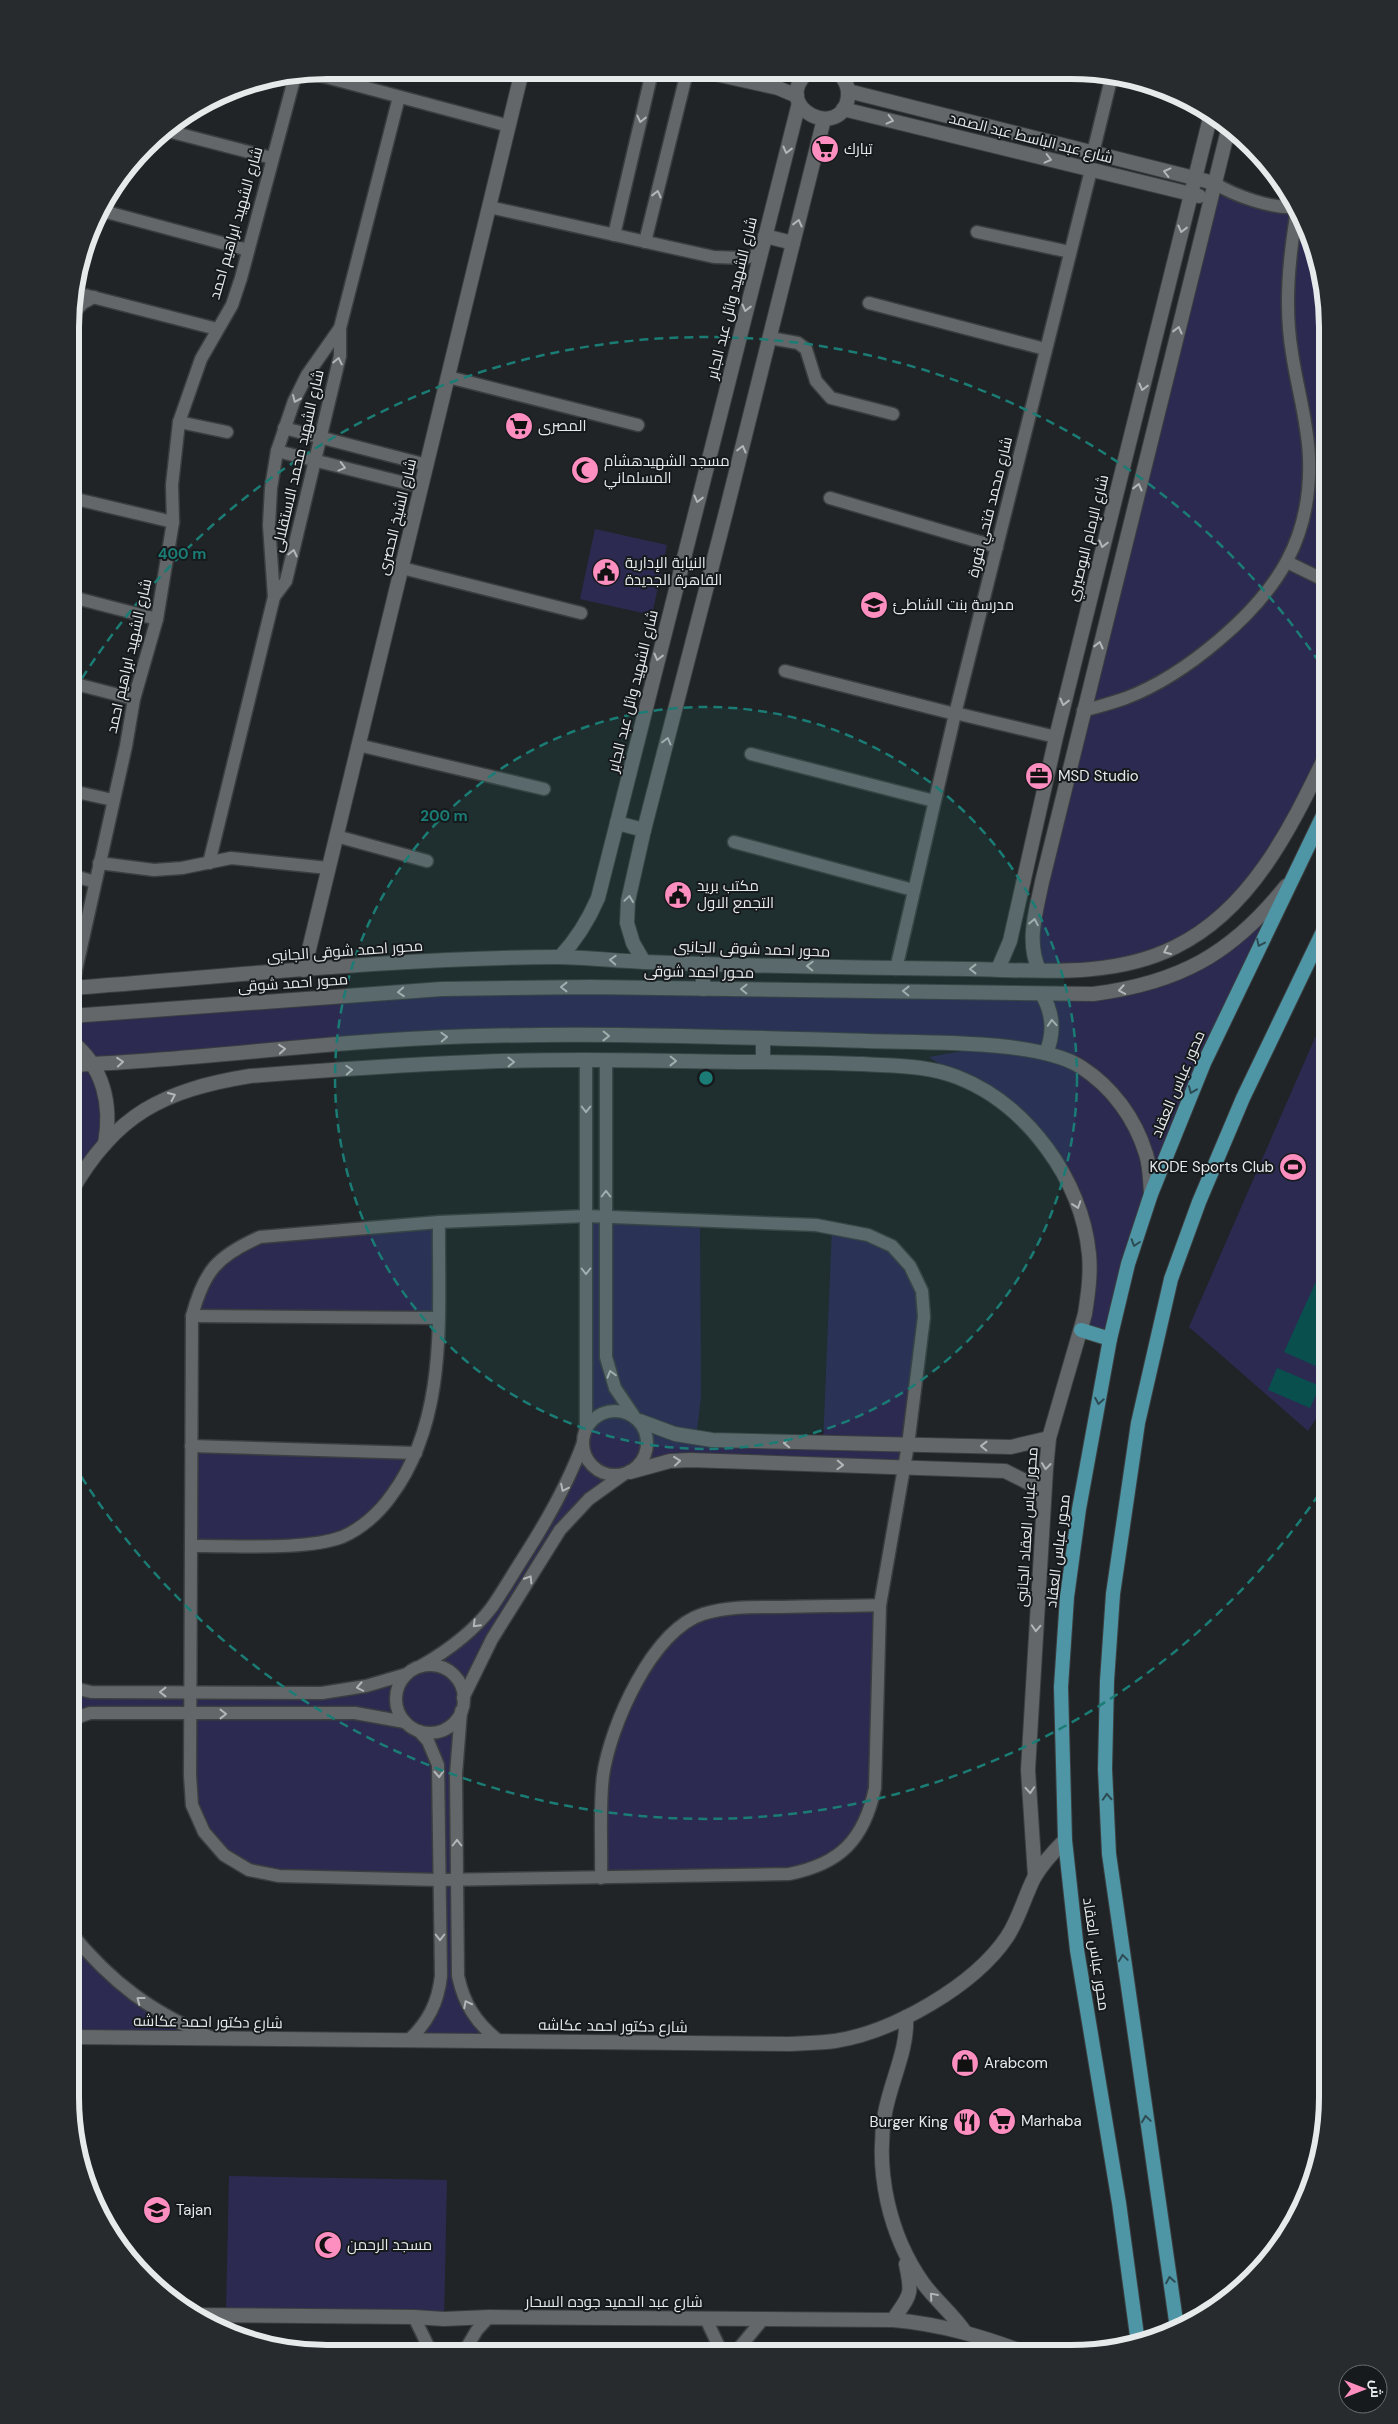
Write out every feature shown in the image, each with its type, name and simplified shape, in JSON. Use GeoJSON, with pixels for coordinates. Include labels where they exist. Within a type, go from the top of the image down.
{"type":"FeatureCollection","features":[{"type":"Feature","properties":{"kind":"main road","name":"محور عباس العقاد"},"geometry":{"type":"LineString","coordinates":[[1137,2336],[1119,2203],[1077,1950],[1065,1840],[1061,1687],[1067,1597],[1079,1509],[1110,1340],[1128,1264],[1151,1194],[1204,1062],[1319,823]]}},
{"type":"Feature","properties":{"kind":"main road","name":"محور عباس العقاد"},"geometry":{"type":"LineString","coordinates":[[1176,2322],[1109,1854],[1106,1760],[1107,1681],[1113,1594],[1138,1422],[1171,1279],[1199,1202],[1243,1098],[1319,940]]}},
{"type":"Feature","properties":{"kind":"main road"},"geometry":{"type":"LineString","coordinates":[[1081,1330],[1110,1340]]}},
{"type":"Feature","properties":{"kind":"street"},"geometry":{"type":"LineString","coordinates":[[333,79],[509,126]]}},
{"type":"Feature","properties":{"kind":"street","name":"شارع الشيخ الحصرى"},"geometry":{"type":"LineString","coordinates":[[304,970],[520,79]]}},
{"type":"Feature","properties":{"kind":"street"},"geometry":{"type":"LineString","coordinates":[[614,235],[650,79]]}},
{"type":"Feature","properties":{"kind":"street"},"geometry":{"type":"LineString","coordinates":[[645,242],[685,79]]}},
{"type":"Feature","properties":{"kind":"street"},"geometry":{"type":"LineString","coordinates":[[738,79],[778,88],[798,100],[810,116],[824,119],[838,114],[843,109],[848,91],[843,79]]}},
{"type":"Feature","properties":{"kind":"street","name":"شارع الشهيد وائل عبد الجابر"},"geometry":{"type":"LineString","coordinates":[[560,957],[584,927],[598,898],[765,236],[798,100],[800,82],[803,79]]}},
{"type":"Feature","properties":{"kind":"street","name":"شارع الشهيد ابراهيم احمد"},"geometry":{"type":"LineString","coordinates":[[79,956],[126,746],[134,700],[157,619],[172,522],[172,485],[179,422],[201,359],[232,305],[294,81]]}},
{"type":"Feature","properties":{"kind":"street"},"geometry":{"type":"LineString","coordinates":[[1093,153],[1110,82]]}},
{"type":"Feature","properties":{"kind":"street","name":"شارع عبد الباسط عبد الصمد"},"geometry":{"type":"LineString","coordinates":[[848,91],[1214,184]]}},
{"type":"Feature","properties":{"kind":"street","name":"شارع الشهيد محمد الاستقلالى"},"geometry":{"type":"LineString","coordinates":[[274,598],[286,581],[340,356],[340,328],[399,97]]}},
{"type":"Feature","properties":{"kind":"street","name":"شارع عبد الباسط عبد الصمد"},"geometry":{"type":"LineString","coordinates":[[843,109],[1211,199]]}},
{"type":"Feature","properties":{"kind":"street"},"geometry":{"type":"LineString","coordinates":[[644,962],[633,943],[628,923],[628,901],[644,830],[824,119]]}},
{"type":"Feature","properties":{"kind":"street","name":"شارع الإمام البوصيري"},"geometry":{"type":"LineString","coordinates":[[998,970],[1010,941],[1056,737],[1209,121]]}},
{"type":"Feature","properties":{"kind":"street"},"geometry":{"type":"LineString","coordinates":[[173,132],[272,158]]}},
{"type":"Feature","properties":{"kind":"street"},"geometry":{"type":"LineString","coordinates":[[1039,970],[1033,953],[1032,935],[1042,882],[1227,134]]}},
{"type":"Feature","properties":{"kind":"street","name":"شارع محمد فتحي قورة"},"geometry":{"type":"LineString","coordinates":[[896,969],[955,713],[1091,170]]}},
{"type":"Feature","properties":{"kind":"street"},"geometry":{"type":"LineString","coordinates":[[1214,184],[1230,194],[1289,208]]}},
{"type":"Feature","properties":{"kind":"street"},"geometry":{"type":"LineString","coordinates":[[1211,199],[1230,194]]}},
{"type":"Feature","properties":{"kind":"street"},"geometry":{"type":"LineString","coordinates":[[489,207],[730,259],[760,254]]}},
{"type":"Feature","properties":{"kind":"street"},"geometry":{"type":"LineString","coordinates":[[107,212],[248,250]]}},
{"type":"Feature","properties":{"kind":"street"},"geometry":{"type":"LineString","coordinates":[[1083,712],[1127,698],[1166,678],[1201,655],[1242,621],[1264,598],[1288,562],[1302,526],[1306,507],[1309,472],[1308,439],[1292,353],[1287,306],[1291,249],[1295,220]]}},
{"type":"Feature","properties":{"kind":"street"},"geometry":{"type":"LineString","coordinates":[[977,232],[1070,252]]}},
{"type":"Feature","properties":{"kind":"street"},"geometry":{"type":"LineString","coordinates":[[765,236],[794,243]]}},
{"type":"Feature","properties":{"kind":"street"},"geometry":{"type":"LineString","coordinates":[[81,294],[217,329]]}},
{"type":"Feature","properties":{"kind":"street"},"geometry":{"type":"LineString","coordinates":[[80,306],[94,297]]}},
{"type":"Feature","properties":{"kind":"street"},"geometry":{"type":"LineString","coordinates":[[869,303],[1045,349]]}},
{"type":"Feature","properties":{"kind":"street","name":"شارع الشهيد محمد الاستقلالى"},"geometry":{"type":"LineString","coordinates":[[209,863],[274,598],[270,525],[271,488],[278,451],[284,428],[307,375],[340,328]]}},
{"type":"Feature","properties":{"kind":"street"},"geometry":{"type":"LineString","coordinates":[[770,338],[798,343],[806,349],[816,380],[831,398],[893,414]]}},
{"type":"Feature","properties":{"kind":"street"},"geometry":{"type":"LineString","coordinates":[[448,377],[638,425]]}},
{"type":"Feature","properties":{"kind":"street"},"geometry":{"type":"LineString","coordinates":[[179,422],[226,432]]}},
{"type":"Feature","properties":{"kind":"street"},"geometry":{"type":"LineString","coordinates":[[284,428],[427,465]]}},
{"type":"Feature","properties":{"kind":"street"},"geometry":{"type":"LineString","coordinates":[[278,451],[421,487]]}},
{"type":"Feature","properties":{"kind":"street"},"geometry":{"type":"LineString","coordinates":[[830,498],[997,547]]}},
{"type":"Feature","properties":{"kind":"street"},"geometry":{"type":"LineString","coordinates":[[79,500],[172,522]]}},
{"type":"Feature","properties":{"kind":"street"},"geometry":{"type":"LineString","coordinates":[[1288,562],[1319,578]]}},
{"type":"Feature","properties":{"kind":"street"},"geometry":{"type":"LineString","coordinates":[[402,568],[581,613]]}},
{"type":"Feature","properties":{"kind":"street"},"geometry":{"type":"LineString","coordinates":[[79,600],[157,619]]}},
{"type":"Feature","properties":{"kind":"street"},"geometry":{"type":"LineString","coordinates":[[786,671],[1056,737]]}},
{"type":"Feature","properties":{"kind":"street"},"geometry":{"type":"LineString","coordinates":[[79,685],[134,700]]}},
{"type":"Feature","properties":{"kind":"street"},"geometry":{"type":"LineString","coordinates":[[358,745],[544,789]]}},
{"type":"Feature","properties":{"kind":"street"},"geometry":{"type":"LineString","coordinates":[[751,754],[934,801]]}},
{"type":"Feature","properties":{"kind":"street","name":"محور احمد شوقى الجانبى"},"geometry":{"type":"LineString","coordinates":[[79,987],[444,960],[560,957],[644,962],[896,969],[1099,969],[1129,964],[1176,947],[1228,912],[1282,841],[1319,769]]}},
{"type":"Feature","properties":{"kind":"street"},"geometry":{"type":"LineString","coordinates":[[79,793],[113,800]]}},
{"type":"Feature","properties":{"kind":"street"},"geometry":{"type":"LineString","coordinates":[[617,823],[644,830]]}},
{"type":"Feature","properties":{"kind":"street"},"geometry":{"type":"LineString","coordinates":[[336,836],[427,861]]}},
{"type":"Feature","properties":{"kind":"street"},"geometry":{"type":"LineString","coordinates":[[734,842],[913,890]]}},
{"type":"Feature","properties":{"kind":"street"},"geometry":{"type":"LineString","coordinates":[[99,863],[154,870],[209,863],[231,858],[328,868]]}},
{"type":"Feature","properties":{"kind":"street"},"geometry":{"type":"LineString","coordinates":[[79,877],[95,882]]}},
{"type":"Feature","properties":{"kind":"street","name":"محور احمد شوقى"},"geometry":{"type":"LineString","coordinates":[[79,1015],[442,989],[703,989],[1093,994],[1125,990],[1166,979],[1202,962],[1236,939],[1265,912],[1290,881]]}},
{"type":"Feature","properties":{"kind":"street"},"geometry":{"type":"LineString","coordinates":[[703,964],[703,989]]}},
{"type":"Feature","properties":{"kind":"street"},"geometry":{"type":"LineString","coordinates":[[1042,994],[1052,1022],[1052,1038],[1046,1053]]}},
{"type":"Feature","properties":{"kind":"street"},"geometry":{"type":"LineString","coordinates":[[79,1065],[424,1038],[531,1035],[763,1038],[991,1045],[1046,1053],[1079,1066],[1115,1096],[1132,1120],[1147,1156],[1151,1194]]}},
{"type":"Feature","properties":{"kind":"street"},"geometry":{"type":"LineString","coordinates":[[79,1174],[126,1121],[153,1104],[180,1092],[215,1082],[250,1076],[295,1072],[476,1062],[606,1060],[763,1062],[763,1038]]}},
{"type":"Feature","properties":{"kind":"street"},"geometry":{"type":"LineString","coordinates":[[79,1049],[93,1064],[102,1083],[108,1103],[108,1124],[104,1144]]}},
{"type":"Feature","properties":{"kind":"street"},"geometry":{"type":"LineString","coordinates":[[79,1689],[91,1692],[322,1693],[366,1686],[407,1674],[441,1655],[491,1608],[547,1521],[567,1483],[583,1443],[586,1429],[586,1060]]}},
{"type":"Feature","properties":{"kind":"street"},"geometry":{"type":"LineString","coordinates":[[79,1717],[90,1713],[354,1713],[405,1722],[419,1731],[428,1733],[444,1729],[457,1718],[492,1639],[560,1530],[589,1499],[639,1465],[646,1455],[648,1443],[646,1431],[615,1388],[606,1357],[606,1060]]}},
{"type":"Feature","properties":{"kind":"street","name":"محور عباس العقاد الجانبى"},"geometry":{"type":"LineString","coordinates":[[763,1062],[917,1066],[957,1077],[994,1097],[1025,1124],[1056,1161],[1068,1181],[1077,1206],[1089,1253],[1088,1294],[1081,1330],[1049,1438],[1028,1770],[1036,1876]]}},
{"type":"Feature","properties":{"kind":"street"},"geometry":{"type":"LineString","coordinates":[[606,1216],[816,1225],[868,1235],[892,1246],[910,1266],[922,1290],[924,1317],[908,1445],[880,1605],[875,1788],[867,1817],[861,1830],[848,1848],[830,1861],[809,1870],[789,1874],[440,1880],[278,1876],[249,1870],[224,1855],[204,1832],[192,1805],[190,1714],[192,1316],[199,1290],[214,1266],[235,1248],[260,1237],[439,1222],[606,1216]]}},
{"type":"Feature","properties":{"kind":"street"},"geometry":{"type":"LineString","coordinates":[[191,1546],[313,1544],[343,1536],[368,1521],[386,1503],[401,1482],[416,1453],[430,1409],[438,1364],[439,1222]]}},
{"type":"Feature","properties":{"kind":"street"},"geometry":{"type":"LineString","coordinates":[[192,1316],[438,1318]]}},
{"type":"Feature","properties":{"kind":"street"},"geometry":{"type":"LineString","coordinates":[[586,1429],[592,1420],[602,1413],[612,1410],[624,1411],[675,1434],[712,1440],[1011,1447],[1049,1438]]}},
{"type":"Feature","properties":{"kind":"street"},"geometry":{"type":"LineString","coordinates":[[583,1443],[585,1455],[592,1465],[601,1472],[612,1475],[663,1463],[690,1460],[1006,1471],[1033,1485],[1044,1498]]}},
{"type":"Feature","properties":{"kind":"street"},"geometry":{"type":"LineString","coordinates":[[191,1446],[416,1453]]}},
{"type":"Feature","properties":{"kind":"street"},"geometry":{"type":"LineString","coordinates":[[601,1878],[603,1776],[610,1746],[620,1717],[646,1668],[677,1629],[701,1615],[728,1608],[880,1605]]}},
{"type":"Feature","properties":{"kind":"street"},"geometry":{"type":"LineString","coordinates":[[422,1666],[441,1667],[450,1672],[461,1688],[462,1704],[456,1774],[458,1976],[462,1992],[476,2019],[498,2041]]}},
{"type":"Feature","properties":{"kind":"street"},"geometry":{"type":"LineString","coordinates":[[405,1722],[399,1713],[396,1692],[407,1674]]}},
{"type":"Feature","properties":{"kind":"street"},"geometry":{"type":"LineString","coordinates":[[408,2040],[428,2018],[439,1991],[438,1765],[431,1747],[419,1731]]}},
{"type":"Feature","properties":{"kind":"street","name":"شارع دكتور احمد عكاشه"},"geometry":{"type":"LineString","coordinates":[[79,2037],[789,2044],[835,2041],[876,2030],[906,2017],[954,1987],[996,1952],[1013,1927],[1036,1876],[1065,1840]]}},
{"type":"Feature","properties":{"kind":"street"},"geometry":{"type":"LineString","coordinates":[[79,1943],[93,1960],[127,1990],[149,2006],[180,2024],[214,2039]]}},
{"type":"Feature","properties":{"kind":"street"},"geometry":{"type":"LineString","coordinates":[[893,2320],[909,2296],[910,2281],[906,2256],[891,2218],[886,2192],[882,2141],[889,2091],[906,2042],[906,2017]]}},
{"type":"Feature","properties":{"kind":"street"},"geometry":{"type":"LineString","coordinates":[[906,2256],[933,2295],[965,2332]]}},
{"type":"Feature","properties":{"kind":"street","name":"شارع عبد الحميد جوده السحار"},"geometry":{"type":"LineString","coordinates":[[206,2314],[414,2317],[444,2320],[490,2318],[893,2320],[930,2324],[965,2332],[1002,2345]]}},
{"type":"Feature","properties":{"kind":"street"},"geometry":{"type":"LineString","coordinates":[[215,2319],[226,2314]]}},
{"type":"Feature","properties":{"kind":"street"},"geometry":{"type":"LineString","coordinates":[[414,2317],[428,2345]]}},
{"type":"Feature","properties":{"kind":"street"},"geometry":{"type":"LineString","coordinates":[[468,2345],[477,2330],[490,2318]]}},
{"type":"Feature","properties":{"kind":"street"},"geometry":{"type":"LineString","coordinates":[[706,2319],[718,2345]]}},
{"type":"Feature","properties":{"kind":"street"},"geometry":{"type":"LineString","coordinates":[[742,2345],[763,2320]]}},
{"type":"Feature","properties":{"kind":"shaded area"},"geometry":{"type":"Polygon","coordinates":[[[1230,194],[1287,205],[1306,247],[1314,278],[1319,311],[1319,769],[1282,841],[1228,912],[1158,955],[1039,970],[1032,944],[1211,199],[1230,194]]]}},
{"type":"Feature","properties":{"kind":"shaded area"},"geometry":{"type":"Polygon","coordinates":[[[595,529],[667,545],[652,615],[580,599],[595,529]]]}},
{"type":"Feature","properties":{"kind":"shaded area"},"geometry":{"type":"Polygon","coordinates":[[[1290,881],[1151,1194],[1110,1339],[1081,1330],[1088,1294],[1077,1206],[1025,1124],[929,1057],[990,1046],[495,1036],[94,1064],[108,1124],[79,1177],[79,1015],[442,989],[1093,994],[1202,962],[1290,881]]]}},
{"type":"Feature","properties":{"kind":"shaded area","name":"KODE Sports Club"},"geometry":{"type":"Polygon","coordinates":[[[1319,1029],[1319,1414],[1308,1431],[1189,1327],[1319,1029]]]}},
{"type":"Feature","properties":{"kind":"shaded area"},"geometry":{"type":"Polygon","coordinates":[[[586,1216],[700,1220],[701,1397],[696,1438],[823,1444],[832,1228],[892,1246],[922,1291],[903,1467],[710,1460],[624,1474],[573,1514],[463,1698],[461,1711],[462,1992],[498,2041],[409,2040],[435,2005],[440,1880],[279,1876],[224,1855],[192,1805],[190,1714],[79,1720],[79,1687],[322,1693],[407,1674],[421,1666],[491,1608],[583,1443],[586,1429],[586,1216]]]}},
{"type":"Feature","properties":{"kind":"shaded area"},"geometry":{"type":"Polygon","coordinates":[[[439,1222],[438,1318],[192,1316],[214,1266],[260,1237],[439,1222]]]}},
{"type":"Feature","properties":{"kind":"shaded area"},"geometry":{"type":"Polygon","coordinates":[[[191,1446],[416,1453],[401,1482],[343,1536],[191,1546],[191,1446]]]}},
{"type":"Feature","properties":{"kind":"shaded area"},"geometry":{"type":"Polygon","coordinates":[[[880,1605],[875,1767],[861,1830],[809,1870],[601,1878],[603,1776],[646,1667],[701,1615],[880,1605]]]}},
{"type":"Feature","properties":{"kind":"shaded area"},"geometry":{"type":"Polygon","coordinates":[[[79,1942],[118,1983],[214,2039],[79,2037],[79,1942]]]}},
{"type":"Feature","properties":{"kind":"shaded area"},"geometry":{"type":"Polygon","coordinates":[[[229,2176],[447,2180],[444,2319],[226,2314],[229,2176]]]}},
{"type":"Feature","properties":{"kind":"water"},"geometry":{"type":"Polygon","coordinates":[[[1319,1275],[1319,1367],[1284,1352],[1319,1275]]]}},
{"type":"Feature","properties":{"kind":"water"},"geometry":{"type":"Polygon","coordinates":[[[1277,1368],[1319,1386],[1310,1408],[1268,1390],[1277,1368]]]}},
{"type":"Feature","properties":{"kind":"place","name":"تبارك"},"geometry":{"type":"Point","coordinates":[825,149]}},
{"type":"Feature","properties":{"kind":"place","name":"المصرى"},"geometry":{"type":"Point","coordinates":[519,426]}},
{"type":"Feature","properties":{"kind":"place","name":"مسجد الشهيدهشام المسلماني"},"geometry":{"type":"Point","coordinates":[585,470]}},
{"type":"Feature","properties":{"kind":"place","name":"النيابة الإدارية القاهرة الجديدة"},"geometry":{"type":"Point","coordinates":[606,572]}},
{"type":"Feature","properties":{"kind":"place","name":"مدرسة بنت الشاطئ"},"geometry":{"type":"Point","coordinates":[874,605]}},
{"type":"Feature","properties":{"kind":"place","name":"MSD Studio"},"geometry":{"type":"Point","coordinates":[1039,776]}},
{"type":"Feature","properties":{"kind":"place","name":"مكتب بريد التجمع الاول"},"geometry":{"type":"Point","coordinates":[678,895]}},
{"type":"Feature","properties":{"kind":"place","name":"KODE Sports Club"},"geometry":{"type":"Point","coordinates":[1293,1167]}},
{"type":"Feature","properties":{"kind":"place","name":"Arabcom"},"geometry":{"type":"Point","coordinates":[965,2063]}},
{"type":"Feature","properties":{"kind":"place","name":"Marhaba"},"geometry":{"type":"Point","coordinates":[1002,2121]}},
{"type":"Feature","properties":{"kind":"place","name":"Burger King"},"geometry":{"type":"Point","coordinates":[967,2122]}},
{"type":"Feature","properties":{"kind":"place","name":"Tajan"},"geometry":{"type":"Point","coordinates":[157,2210]}},
{"type":"Feature","properties":{"kind":"place","name":"مسجد الرحمن"},"geometry":{"type":"Point","coordinates":[328,2245]}}]}
